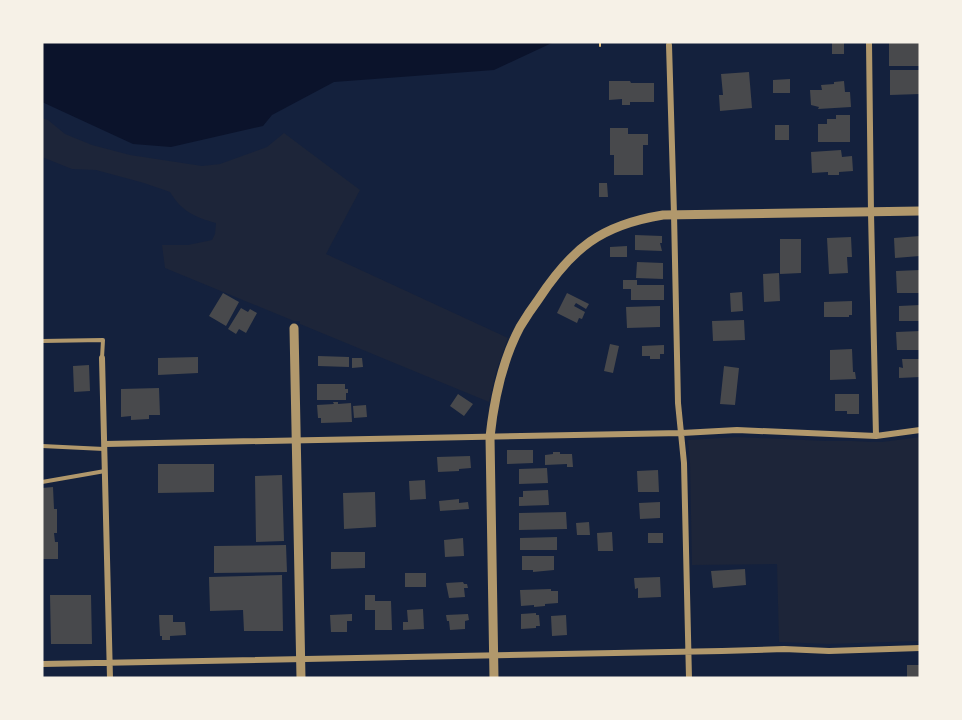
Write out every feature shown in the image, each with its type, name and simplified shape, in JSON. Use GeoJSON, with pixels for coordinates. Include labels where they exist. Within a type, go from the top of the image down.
{"type":"FeatureCollection","features":[{"type":"Feature","properties":{"kind":"street"},"geometry":{"type":"LineString","coordinates":[[869,42],[876,435]]}},
{"type":"Feature","properties":{"kind":"street"},"geometry":{"type":"LineString","coordinates":[[669,45],[678,403],[684,463],[689,678]]}},
{"type":"Feature","properties":{"kind":"street"},"geometry":{"type":"LineString","coordinates":[[494,678],[490,437],[498,386],[506,358],[522,324],[554,275],[569,258],[603,233],[644,218],[674,214],[920,211]]}},
{"type":"Feature","properties":{"kind":"street"},"geometry":{"type":"LineString","coordinates":[[294,328],[301,678]]}},
{"type":"Feature","properties":{"kind":"street"},"geometry":{"type":"LineString","coordinates":[[102,358],[110,678]]}},
{"type":"Feature","properties":{"kind":"street"},"geometry":{"type":"LineString","coordinates":[[105,447],[737,430],[876,435],[920,430]]}},
{"type":"Feature","properties":{"kind":"street"},"geometry":{"type":"LineString","coordinates":[[42,664],[920,648]]}},
{"type":"Feature","properties":{"kind":"lane"},"geometry":{"type":"LineString","coordinates":[[42,340],[103,340],[102,358]]}},
{"type":"Feature","properties":{"kind":"lane"},"geometry":{"type":"LineString","coordinates":[[42,446],[105,447]]}},
{"type":"Feature","properties":{"kind":"lane"},"geometry":{"type":"LineString","coordinates":[[42,482],[105,471]]}},
{"type":"Feature","properties":{"kind":"shaded area"},"geometry":{"type":"Polygon","coordinates":[[[42,42],[554,42],[494,70],[334,82],[272,115],[263,126],[171,147],[133,144],[42,102],[42,42]]]}},
{"type":"Feature","properties":{"kind":"shaded area"},"geometry":{"type":"Polygon","coordinates":[[[42,118],[65,134],[92,145],[130,155],[202,166],[220,164],[267,147],[284,133],[360,190],[326,254],[508,338],[496,372],[489,402],[300,324],[300,321],[294,321],[165,268],[162,245],[188,245],[212,240],[216,223],[190,213],[170,192],[96,170],[72,169],[42,157],[42,118]]]}},
{"type":"Feature","properties":{"kind":"shaded area"},"geometry":{"type":"Polygon","coordinates":[[[737,437],[882,442],[920,437],[920,641],[829,644],[779,642],[777,564],[692,565],[688,440],[737,437]]]}},
{"type":"Feature","properties":{"kind":"building"},"geometry":{"type":"Polygon","coordinates":[[[844,42],[844,54],[832,54],[832,43],[844,42]]]}},
{"type":"Feature","properties":{"kind":"building"},"geometry":{"type":"Polygon","coordinates":[[[889,42],[920,42],[920,66],[889,66],[889,42]]]}},
{"type":"Feature","properties":{"kind":"building"},"geometry":{"type":"Polygon","coordinates":[[[890,70],[920,70],[920,94],[890,95],[890,70]]]}},
{"type":"Feature","properties":{"kind":"building"},"geometry":{"type":"Polygon","coordinates":[[[749,72],[752,108],[720,111],[719,95],[723,95],[721,74],[749,72]]]}},
{"type":"Feature","properties":{"kind":"building"},"geometry":{"type":"Polygon","coordinates":[[[790,79],[790,93],[773,93],[773,80],[790,79]]]}},
{"type":"Feature","properties":{"kind":"building"},"geometry":{"type":"Polygon","coordinates":[[[609,81],[654,83],[654,102],[630,102],[630,105],[622,105],[622,99],[609,100],[609,81]]]}},
{"type":"Feature","properties":{"kind":"building"},"geometry":{"type":"Polygon","coordinates":[[[844,81],[845,92],[850,92],[851,107],[818,109],[819,107],[811,105],[810,90],[822,90],[821,85],[844,81]]]}},
{"type":"Feature","properties":{"kind":"building"},"geometry":{"type":"Polygon","coordinates":[[[836,115],[850,115],[850,142],[818,142],[818,124],[827,124],[827,119],[836,119],[836,115]]]}},
{"type":"Feature","properties":{"kind":"building"},"geometry":{"type":"Polygon","coordinates":[[[775,125],[789,125],[789,140],[775,140],[775,125]]]}},
{"type":"Feature","properties":{"kind":"building"},"geometry":{"type":"Polygon","coordinates":[[[610,128],[628,128],[628,134],[648,134],[648,145],[643,145],[643,175],[614,175],[614,155],[610,155],[610,128]]]}},
{"type":"Feature","properties":{"kind":"building"},"geometry":{"type":"Polygon","coordinates":[[[841,150],[842,157],[852,156],[853,171],[839,172],[839,175],[828,175],[828,172],[812,173],[811,152],[841,150]]]}},
{"type":"Feature","properties":{"kind":"building"},"geometry":{"type":"Polygon","coordinates":[[[599,183],[607,183],[608,197],[599,197],[599,183]]]}},
{"type":"Feature","properties":{"kind":"building"},"geometry":{"type":"Polygon","coordinates":[[[635,235],[662,236],[662,243],[660,243],[662,251],[635,250],[635,235]]]}},
{"type":"Feature","properties":{"kind":"building"},"geometry":{"type":"Polygon","coordinates":[[[920,236],[920,256],[895,258],[894,238],[920,236]]]}},
{"type":"Feature","properties":{"kind":"building"},"geometry":{"type":"Polygon","coordinates":[[[851,237],[852,257],[847,257],[848,273],[829,274],[827,238],[851,237]]]}},
{"type":"Feature","properties":{"kind":"building"},"geometry":{"type":"Polygon","coordinates":[[[780,239],[801,239],[801,273],[780,274],[780,239]]]}},
{"type":"Feature","properties":{"kind":"building"},"geometry":{"type":"Polygon","coordinates":[[[627,246],[627,257],[610,257],[610,247],[627,246]]]}},
{"type":"Feature","properties":{"kind":"building"},"geometry":{"type":"Polygon","coordinates":[[[637,262],[663,263],[663,279],[636,278],[637,262]]]}},
{"type":"Feature","properties":{"kind":"building"},"geometry":{"type":"Polygon","coordinates":[[[920,270],[920,293],[897,293],[896,271],[920,270]]]}},
{"type":"Feature","properties":{"kind":"building"},"geometry":{"type":"Polygon","coordinates":[[[779,273],[780,301],[764,302],[763,274],[779,273]]]}},
{"type":"Feature","properties":{"kind":"building"},"geometry":{"type":"Polygon","coordinates":[[[623,280],[637,280],[637,285],[664,285],[664,300],[631,300],[631,289],[623,289],[623,280]]]}},
{"type":"Feature","properties":{"kind":"building"},"geometry":{"type":"Polygon","coordinates":[[[742,292],[743,311],[731,312],[730,293],[742,292]]]}},
{"type":"Feature","properties":{"kind":"building"},"geometry":{"type":"Polygon","coordinates":[[[223,293],[239,302],[226,326],[209,316],[223,293]]]}},
{"type":"Feature","properties":{"kind":"building"},"geometry":{"type":"Polygon","coordinates":[[[567,293],[589,304],[586,309],[576,303],[574,306],[585,312],[577,323],[557,313],[567,293]]]}},
{"type":"Feature","properties":{"kind":"building"},"geometry":{"type":"Polygon","coordinates":[[[852,301],[852,315],[849,317],[824,317],[824,302],[852,301]]]}},
{"type":"Feature","properties":{"kind":"building"},"geometry":{"type":"Polygon","coordinates":[[[920,305],[920,321],[899,321],[899,306],[920,305]]]}},
{"type":"Feature","properties":{"kind":"building"},"geometry":{"type":"Polygon","coordinates":[[[660,306],[660,327],[627,328],[626,307],[660,306]]]}},
{"type":"Feature","properties":{"kind":"building"},"geometry":{"type":"Polygon","coordinates":[[[241,308],[257,313],[246,333],[239,329],[236,334],[228,329],[241,308]]]}},
{"type":"Feature","properties":{"kind":"building"},"geometry":{"type":"Polygon","coordinates":[[[744,320],[745,340],[713,341],[712,321],[744,320]]]}},
{"type":"Feature","properties":{"kind":"building"},"geometry":{"type":"Polygon","coordinates":[[[920,331],[920,350],[897,350],[896,332],[920,331]]]}},
{"type":"Feature","properties":{"kind":"building"},"geometry":{"type":"Polygon","coordinates":[[[610,344],[619,346],[613,373],[604,371],[610,344]]]}},
{"type":"Feature","properties":{"kind":"building"},"geometry":{"type":"Polygon","coordinates":[[[664,345],[664,354],[660,354],[660,359],[642,356],[642,346],[664,345]]]}},
{"type":"Feature","properties":{"kind":"building"},"geometry":{"type":"Polygon","coordinates":[[[852,349],[853,372],[855,372],[856,379],[830,380],[830,350],[852,349]]]}},
{"type":"Feature","properties":{"kind":"building"},"geometry":{"type":"Polygon","coordinates":[[[318,356],[349,357],[349,367],[318,366],[318,356]]]}},
{"type":"Feature","properties":{"kind":"building"},"geometry":{"type":"Polygon","coordinates":[[[198,357],[198,373],[158,375],[158,358],[198,357]]]}},
{"type":"Feature","properties":{"kind":"building"},"geometry":{"type":"Polygon","coordinates":[[[352,358],[362,358],[363,367],[352,368],[352,358]]]}},
{"type":"Feature","properties":{"kind":"building"},"geometry":{"type":"Polygon","coordinates":[[[902,359],[920,359],[920,377],[899,378],[899,367],[903,368],[902,359]]]}},
{"type":"Feature","properties":{"kind":"building"},"geometry":{"type":"Polygon","coordinates":[[[89,365],[90,391],[74,392],[73,366],[89,365]]]}},
{"type":"Feature","properties":{"kind":"building"},"geometry":{"type":"Polygon","coordinates":[[[724,366],[739,368],[735,405],[720,404],[724,366]]]}},
{"type":"Feature","properties":{"kind":"building"},"geometry":{"type":"Polygon","coordinates":[[[317,384],[345,384],[345,389],[348,389],[346,400],[317,400],[317,384]]]}},
{"type":"Feature","properties":{"kind":"building"},"geometry":{"type":"Polygon","coordinates":[[[159,388],[160,415],[149,415],[149,419],[131,420],[131,416],[121,417],[121,389],[159,388]]]}},
{"type":"Feature","properties":{"kind":"building"},"geometry":{"type":"Polygon","coordinates":[[[458,394],[473,404],[464,416],[450,406],[458,394]]]}},
{"type":"Feature","properties":{"kind":"building"},"geometry":{"type":"Polygon","coordinates":[[[835,394],[859,394],[859,414],[835,411],[835,394]]]}},
{"type":"Feature","properties":{"kind":"building"},"geometry":{"type":"Polygon","coordinates":[[[333,402],[351,403],[352,422],[321,423],[321,418],[318,418],[317,405],[334,404],[333,402]]]}},
{"type":"Feature","properties":{"kind":"building"},"geometry":{"type":"Polygon","coordinates":[[[366,405],[367,417],[354,418],[353,406],[366,405]]]}},
{"type":"Feature","properties":{"kind":"building"},"geometry":{"type":"Polygon","coordinates":[[[507,450],[533,450],[533,463],[507,464],[507,450]]]}},
{"type":"Feature","properties":{"kind":"building"},"geometry":{"type":"Polygon","coordinates":[[[553,452],[572,454],[573,467],[567,467],[567,464],[545,465],[545,455],[553,454],[553,452]]]}},
{"type":"Feature","properties":{"kind":"building"},"geometry":{"type":"Polygon","coordinates":[[[470,456],[471,468],[438,472],[437,457],[470,456]]]}},
{"type":"Feature","properties":{"kind":"building"},"geometry":{"type":"Polygon","coordinates":[[[158,464],[214,464],[214,492],[158,493],[158,464]]]}},
{"type":"Feature","properties":{"kind":"building"},"geometry":{"type":"Polygon","coordinates":[[[547,468],[548,483],[519,484],[519,469],[547,468]]]}},
{"type":"Feature","properties":{"kind":"building"},"geometry":{"type":"Polygon","coordinates":[[[658,470],[659,492],[638,492],[637,471],[658,470]]]}},
{"type":"Feature","properties":{"kind":"building"},"geometry":{"type":"Polygon","coordinates":[[[282,475],[284,541],[256,542],[255,476],[282,475]]]}},
{"type":"Feature","properties":{"kind":"building"},"geometry":{"type":"Polygon","coordinates":[[[425,480],[426,499],[410,500],[409,481],[425,480]]]}},
{"type":"Feature","properties":{"kind":"building"},"geometry":{"type":"Polygon","coordinates":[[[53,487],[54,509],[57,509],[57,533],[54,533],[55,542],[58,542],[58,559],[42,559],[42,488],[53,487]]]}},
{"type":"Feature","properties":{"kind":"building"},"geometry":{"type":"Polygon","coordinates":[[[548,490],[549,505],[519,506],[519,497],[523,497],[523,491],[548,490]]]}},
{"type":"Feature","properties":{"kind":"building"},"geometry":{"type":"Polygon","coordinates":[[[375,492],[376,527],[344,529],[343,493],[375,492]]]}},
{"type":"Feature","properties":{"kind":"building"},"geometry":{"type":"Polygon","coordinates":[[[459,499],[459,503],[468,502],[469,509],[440,511],[439,501],[459,499]]]}},
{"type":"Feature","properties":{"kind":"building"},"geometry":{"type":"Polygon","coordinates":[[[660,502],[660,518],[640,519],[639,503],[660,502]]]}},
{"type":"Feature","properties":{"kind":"building"},"geometry":{"type":"Polygon","coordinates":[[[566,512],[567,529],[519,530],[519,513],[566,512]]]}},
{"type":"Feature","properties":{"kind":"building"},"geometry":{"type":"Polygon","coordinates":[[[589,522],[590,535],[577,535],[576,523],[589,522]]]}},
{"type":"Feature","properties":{"kind":"building"},"geometry":{"type":"Polygon","coordinates":[[[612,532],[613,551],[598,551],[597,533],[612,532]]]}},
{"type":"Feature","properties":{"kind":"building"},"geometry":{"type":"Polygon","coordinates":[[[648,533],[663,533],[663,543],[648,543],[648,533]]]}},
{"type":"Feature","properties":{"kind":"building"},"geometry":{"type":"Polygon","coordinates":[[[557,537],[557,550],[520,550],[520,538],[557,537]]]}},
{"type":"Feature","properties":{"kind":"building"},"geometry":{"type":"Polygon","coordinates":[[[463,538],[464,556],[445,557],[444,540],[463,538]]]}},
{"type":"Feature","properties":{"kind":"building"},"geometry":{"type":"Polygon","coordinates":[[[286,545],[287,572],[214,573],[214,546],[286,545]]]}},
{"type":"Feature","properties":{"kind":"building"},"geometry":{"type":"Polygon","coordinates":[[[331,552],[365,552],[365,568],[331,569],[331,552]]]}},
{"type":"Feature","properties":{"kind":"building"},"geometry":{"type":"Polygon","coordinates":[[[522,556],[554,556],[554,570],[533,572],[533,570],[522,570],[522,556]]]}},
{"type":"Feature","properties":{"kind":"building"},"geometry":{"type":"Polygon","coordinates":[[[745,569],[746,585],[713,588],[711,571],[745,569]]]}},
{"type":"Feature","properties":{"kind":"building"},"geometry":{"type":"Polygon","coordinates":[[[405,573],[426,573],[426,587],[405,587],[405,573]]]}},
{"type":"Feature","properties":{"kind":"building"},"geometry":{"type":"Polygon","coordinates":[[[282,575],[283,631],[244,631],[243,610],[210,611],[209,577],[282,575]]]}},
{"type":"Feature","properties":{"kind":"building"},"geometry":{"type":"Polygon","coordinates":[[[660,577],[661,597],[638,598],[638,588],[635,589],[634,578],[660,577]]]}},
{"type":"Feature","properties":{"kind":"building"},"geometry":{"type":"Polygon","coordinates":[[[463,582],[468,588],[464,588],[465,597],[449,598],[446,583],[463,582]]]}},
{"type":"Feature","properties":{"kind":"building"},"geometry":{"type":"Polygon","coordinates":[[[551,589],[551,591],[558,591],[558,603],[534,607],[534,605],[521,606],[520,590],[551,589]]]}},
{"type":"Feature","properties":{"kind":"building"},"geometry":{"type":"Polygon","coordinates":[[[50,595],[91,595],[92,644],[51,644],[50,595]]]}},
{"type":"Feature","properties":{"kind":"building"},"geometry":{"type":"Polygon","coordinates":[[[365,595],[375,595],[375,601],[391,601],[392,630],[375,630],[375,610],[365,610],[365,595]]]}},
{"type":"Feature","properties":{"kind":"building"},"geometry":{"type":"Polygon","coordinates":[[[423,609],[424,629],[403,630],[403,622],[408,622],[407,610],[423,609]]]}},
{"type":"Feature","properties":{"kind":"building"},"geometry":{"type":"Polygon","coordinates":[[[536,613],[539,615],[540,626],[521,629],[521,614],[536,613]]]}},
{"type":"Feature","properties":{"kind":"building"},"geometry":{"type":"Polygon","coordinates":[[[352,614],[352,621],[347,621],[347,632],[331,632],[330,615],[352,614]]]}},
{"type":"Feature","properties":{"kind":"building"},"geometry":{"type":"Polygon","coordinates":[[[468,614],[469,620],[465,621],[465,629],[450,630],[446,615],[468,614]]]}},
{"type":"Feature","properties":{"kind":"building"},"geometry":{"type":"Polygon","coordinates":[[[159,615],[173,615],[173,622],[185,622],[186,635],[170,636],[170,640],[162,640],[159,615]]]}},
{"type":"Feature","properties":{"kind":"building"},"geometry":{"type":"Polygon","coordinates":[[[566,615],[567,635],[552,636],[551,616],[566,615]]]}},
{"type":"Feature","properties":{"kind":"building"},"geometry":{"type":"Polygon","coordinates":[[[907,665],[920,665],[920,678],[907,678],[907,665]]]}}]}
